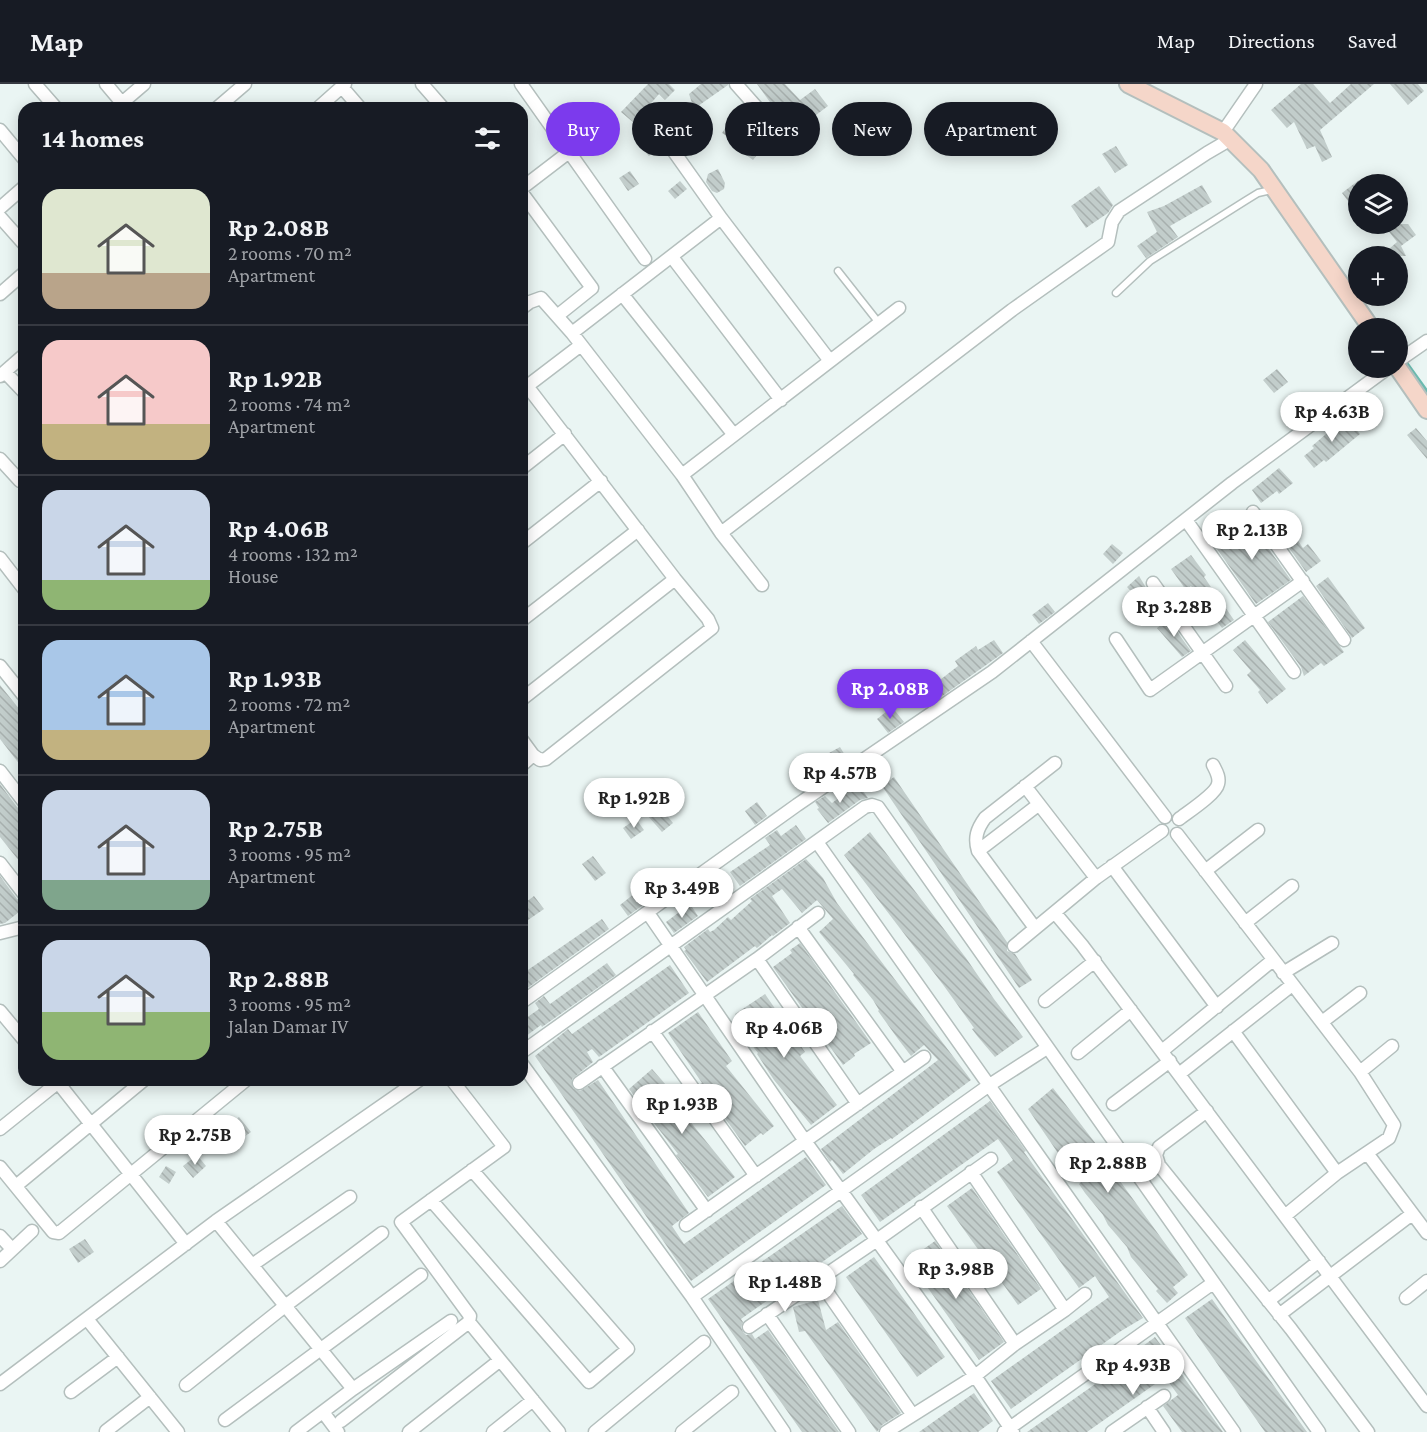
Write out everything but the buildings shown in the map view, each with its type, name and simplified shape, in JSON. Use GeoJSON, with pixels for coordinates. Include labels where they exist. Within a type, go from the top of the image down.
{"type":"FeatureCollection","features":[{"type":"Feature","properties":{"kind":"street"},"geometry":{"type":"LineString","coordinates":[[35,84],[51,102]]}},
{"type":"Feature","properties":{"kind":"street"},"geometry":{"type":"LineString","coordinates":[[106,84],[117,102]]}},
{"type":"Feature","properties":{"kind":"street"},"geometry":{"type":"LineString","coordinates":[[123,102],[144,84]]}},
{"type":"Feature","properties":{"kind":"street"},"geometry":{"type":"LineString","coordinates":[[224,102],[245,84]]}},
{"type":"Feature","properties":{"kind":"street"},"geometry":{"type":"LineString","coordinates":[[422,84],[438,102]]}},
{"type":"Feature","properties":{"kind":"street"},"geometry":{"type":"LineString","coordinates":[[521,84],[546,119]]}},
{"type":"Feature","properties":{"kind":"street"},"geometry":{"type":"LineString","coordinates":[[736,84],[752,102]]}},
{"type":"Feature","properties":{"kind":"street"},"geometry":{"type":"LineString","coordinates":[[1128,84],[1228,131],[1261,170],[1364,318]]}},
{"type":"Feature","properties":{"kind":"street"},"geometry":{"type":"LineString","coordinates":[[721,532],[1012,310],[1108,242],[1112,222],[1119,211],[1201,157],[1228,131],[1241,104],[1256,84]]}},
{"type":"Feature","properties":{"kind":"street"},"geometry":{"type":"LineString","coordinates":[[325,102],[343,86],[355,102]]}},
{"type":"Feature","properties":{"kind":"street"},"geometry":{"type":"LineString","coordinates":[[0,130],[18,152]]}},
{"type":"Feature","properties":{"kind":"street"},"geometry":{"type":"LineString","coordinates":[[528,183],[564,156]]}},
{"type":"Feature","properties":{"kind":"street"},"geometry":{"type":"LineString","coordinates":[[572,156],[645,259]]}},
{"type":"Feature","properties":{"kind":"street"},"geometry":{"type":"LineString","coordinates":[[677,156],[721,218],[830,361]]}},
{"type":"Feature","properties":{"kind":"street"},"geometry":{"type":"LineString","coordinates":[[0,208],[18,193]]}},
{"type":"Feature","properties":{"kind":"street"},"geometry":{"type":"LineString","coordinates":[[528,201],[592,288],[557,316]]}},
{"type":"Feature","properties":{"kind":"street"},"geometry":{"type":"LineString","coordinates":[[0,217],[18,237]]}},
{"type":"Feature","properties":{"kind":"street"},"geometry":{"type":"LineString","coordinates":[[572,333],[721,218]]}},
{"type":"Feature","properties":{"kind":"street"},"geometry":{"type":"LineString","coordinates":[[672,257],[781,400]]}},
{"type":"Feature","properties":{"kind":"street"},"geometry":{"type":"LineString","coordinates":[[0,294],[18,278]]}},
{"type":"Feature","properties":{"kind":"street"},"geometry":{"type":"LineString","coordinates":[[622,294],[734,435]]}},
{"type":"Feature","properties":{"kind":"street"},"geometry":{"type":"LineString","coordinates":[[528,304],[541,298],[572,333],[682,475],[721,532],[762,585]]}},
{"type":"Feature","properties":{"kind":"street"},"geometry":{"type":"LineString","coordinates":[[682,475],[899,308]]}},
{"type":"Feature","properties":{"kind":"street"},"geometry":{"type":"LineString","coordinates":[[1408,354],[1427,341]]}},
{"type":"Feature","properties":{"kind":"street"},"geometry":{"type":"LineString","coordinates":[[528,386],[581,345]]}},
{"type":"Feature","properties":{"kind":"street"},"geometry":{"type":"LineString","coordinates":[[18,360],[3,374],[18,387]]}},
{"type":"Feature","properties":{"kind":"street"},"geometry":{"type":"LineString","coordinates":[[528,998],[797,806],[953,700],[1375,378]]}},
{"type":"Feature","properties":{"kind":"street"},"geometry":{"type":"LineString","coordinates":[[1405,378],[1427,410]]}},
{"type":"Feature","properties":{"kind":"street"},"geometry":{"type":"LineString","coordinates":[[528,391],[565,434],[708,619],[712,628],[546,759],[540,760],[528,748]]}},
{"type":"Feature","properties":{"kind":"street"},"geometry":{"type":"LineString","coordinates":[[528,463],[565,434]]}},
{"type":"Feature","properties":{"kind":"street"},"geometry":{"type":"LineString","coordinates":[[0,459],[18,479]]}},
{"type":"Feature","properties":{"kind":"street"},"geometry":{"type":"LineString","coordinates":[[528,538],[601,481]]}},
{"type":"Feature","properties":{"kind":"street"},"geometry":{"type":"LineString","coordinates":[[1253,512],[1344,640]]}},
{"type":"Feature","properties":{"kind":"street"},"geometry":{"type":"LineString","coordinates":[[1186,520],[1294,672]]}},
{"type":"Feature","properties":{"kind":"street"},"geometry":{"type":"LineString","coordinates":[[528,615],[638,530]]}},
{"type":"Feature","properties":{"kind":"street"},"geometry":{"type":"LineString","coordinates":[[0,558],[18,581]]}},
{"type":"Feature","properties":{"kind":"street"},"geometry":{"type":"LineString","coordinates":[[528,694],[675,579]]}},
{"type":"Feature","properties":{"kind":"street"},"geometry":{"type":"LineString","coordinates":[[1116,639],[1150,690],[1201,651],[1303,581]]}},
{"type":"Feature","properties":{"kind":"street"},"geometry":{"type":"LineString","coordinates":[[1153,583],[1226,686]]}},
{"type":"Feature","properties":{"kind":"street"},"geometry":{"type":"LineString","coordinates":[[1031,641],[1165,817]]}},
{"type":"Feature","properties":{"kind":"street"},"geometry":{"type":"LineString","coordinates":[[0,666],[18,687]]}},
{"type":"Feature","properties":{"kind":"street"},"geometry":{"type":"LineString","coordinates":[[528,760],[533,755]]}},
{"type":"Feature","properties":{"kind":"street"},"geometry":{"type":"LineString","coordinates":[[1035,928],[978,851],[976,836],[978,827],[985,818],[1055,763]]}},
{"type":"Feature","properties":{"kind":"street"},"geometry":{"type":"LineString","coordinates":[[1179,819],[1214,792],[1218,785],[1218,776],[1213,765]]}},
{"type":"Feature","properties":{"kind":"street"},"geometry":{"type":"LineString","coordinates":[[0,771],[18,794]]}},
{"type":"Feature","properties":{"kind":"street"},"geometry":{"type":"LineString","coordinates":[[1025,786],[1096,878]]}},
{"type":"Feature","properties":{"kind":"street"},"geometry":{"type":"LineString","coordinates":[[528,1048],[670,944],[865,807],[872,805],[878,807],[1320,1432]]}},
{"type":"Feature","properties":{"kind":"street"},"geometry":{"type":"LineString","coordinates":[[978,851],[1038,805]]}},
{"type":"Feature","properties":{"kind":"street"},"geometry":{"type":"LineString","coordinates":[[1170,815],[1179,819],[1181,825],[1177,834],[1172,836],[1162,831],[1161,821],[1165,817],[1170,815]]}},
{"type":"Feature","properties":{"kind":"street"},"geometry":{"type":"LineString","coordinates":[[1205,871],[1258,830]]}},
{"type":"Feature","properties":{"kind":"street"},"geometry":{"type":"LineString","coordinates":[[1014,946],[1096,878],[1162,831]]}},
{"type":"Feature","properties":{"kind":"street"},"geometry":{"type":"LineString","coordinates":[[1177,834],[1360,1072],[1394,1125],[1389,1138],[1337,1173],[1286,1215]]}},
{"type":"Feature","properties":{"kind":"street"},"geometry":{"type":"LineString","coordinates":[[817,842],[1234,1432]]}},
{"type":"Feature","properties":{"kind":"street"},"geometry":{"type":"LineString","coordinates":[[0,863],[18,886]]}},
{"type":"Feature","properties":{"kind":"street"},"geometry":{"type":"LineString","coordinates":[[1112,866],[1217,1007]]}},
{"type":"Feature","properties":{"kind":"street"},"geometry":{"type":"LineString","coordinates":[[1245,923],[1292,886]]}},
{"type":"Feature","properties":{"kind":"street"},"geometry":{"type":"LineString","coordinates":[[579,1083],[757,959],[818,912]]}},
{"type":"Feature","properties":{"kind":"street"},"geometry":{"type":"LineString","coordinates":[[648,913],[806,1141],[975,1376],[1008,1431],[1213,1283]]}},
{"type":"Feature","properties":{"kind":"street"},"geometry":{"type":"LineString","coordinates":[[1055,913],[1095,962],[1286,1215],[1427,1406]]}},
{"type":"Feature","properties":{"kind":"street"},"geometry":{"type":"LineString","coordinates":[[798,927],[903,1072]]}},
{"type":"Feature","properties":{"kind":"street"},"geometry":{"type":"LineString","coordinates":[[0,933],[18,928]]}},
{"type":"Feature","properties":{"kind":"street"},"geometry":{"type":"LineString","coordinates":[[1283,973],[1332,943]]}},
{"type":"Feature","properties":{"kind":"street"},"geometry":{"type":"LineString","coordinates":[[757,959],[858,1104]]}},
{"type":"Feature","properties":{"kind":"street"},"geometry":{"type":"LineString","coordinates":[[1113,1104],[1217,1007],[1273,960]]}},
{"type":"Feature","properties":{"kind":"street"},"geometry":{"type":"LineString","coordinates":[[1045,1002],[1095,962]]}},
{"type":"Feature","properties":{"kind":"street"},"geometry":{"type":"LineString","coordinates":[[1179,1074],[1292,985]]}},
{"type":"Feature","properties":{"kind":"street"},"geometry":{"type":"LineString","coordinates":[[1322,1022],[1360,993]]}},
{"type":"Feature","properties":{"kind":"street"},"geometry":{"type":"LineString","coordinates":[[1078,1053],[1131,1010]]}},
{"type":"Feature","properties":{"kind":"street"},"geometry":{"type":"LineString","coordinates":[[0,1011],[18,1033]]}},
{"type":"Feature","properties":{"kind":"street"},"geometry":{"type":"LineString","coordinates":[[652,1031],[756,1176]]}},
{"type":"Feature","properties":{"kind":"street"},"geometry":{"type":"LineString","coordinates":[[1233,1031],[1337,1173]]}},
{"type":"Feature","properties":{"kind":"street"},"geometry":{"type":"LineString","coordinates":[[1360,1072],[1392,1046]]}},
{"type":"Feature","properties":{"kind":"street"},"geometry":{"type":"LineString","coordinates":[[692,1297],[988,1086],[1047,1048]]}},
{"type":"Feature","properties":{"kind":"street"},"geometry":{"type":"LineString","coordinates":[[686,1225],[924,1057]]}},
{"type":"Feature","properties":{"kind":"street"},"geometry":{"type":"LineString","coordinates":[[602,1066],[707,1211]]}},
{"type":"Feature","properties":{"kind":"street"},"geometry":{"type":"LineString","coordinates":[[528,1072],[692,1297],[784,1432]]}},
{"type":"Feature","properties":{"kind":"street"},"geometry":{"type":"LineString","coordinates":[[0,1129],[52,1086]]}},
{"type":"Feature","properties":{"kind":"street"},"geometry":{"type":"LineString","coordinates":[[62,1086],[186,1244]]}},
{"type":"Feature","properties":{"kind":"street"},"geometry":{"type":"LineString","coordinates":[[17,1185],[137,1086]]}},
{"type":"Feature","properties":{"kind":"street"},"geometry":{"type":"LineString","coordinates":[[0,1167],[56,1234],[59,1233],[238,1086]]}},
{"type":"Feature","properties":{"kind":"street"},"geometry":{"type":"LineString","coordinates":[[0,1384],[216,1221],[410,1086]]}},
{"type":"Feature","properties":{"kind":"street"},"geometry":{"type":"LineString","coordinates":[[323,1412],[340,1427],[469,1322],[470,1316],[401,1222],[504,1147],[457,1086]]}},
{"type":"Feature","properties":{"kind":"street"},"geometry":{"type":"LineString","coordinates":[[1207,1111],[1159,1148],[1156,1155],[1159,1165],[1279,1315],[1368,1432]]}},
{"type":"Feature","properties":{"kind":"street"},"geometry":{"type":"LineString","coordinates":[[1367,1153],[1427,1233]]}},
{"type":"Feature","properties":{"kind":"street"},"geometry":{"type":"LineString","coordinates":[[748,1327],[991,1159]]}},
{"type":"Feature","properties":{"kind":"street"},"geometry":{"type":"LineString","coordinates":[[431,1200],[589,1382],[628,1348],[472,1170]]}},
{"type":"Feature","properties":{"kind":"street"},"geometry":{"type":"LineString","coordinates":[[971,1172],[1065,1310]]}},
{"type":"Feature","properties":{"kind":"street"},"geometry":{"type":"LineString","coordinates":[[252,1265],[350,1197]]}},
{"type":"Feature","properties":{"kind":"street"},"geometry":{"type":"LineString","coordinates":[[921,1207],[1015,1344]]}},
{"type":"Feature","properties":{"kind":"street"},"geometry":{"type":"LineString","coordinates":[[1279,1315],[1412,1214]]}},
{"type":"Feature","properties":{"kind":"street"},"geometry":{"type":"LineString","coordinates":[[216,1221],[353,1389]]}},
{"type":"Feature","properties":{"kind":"street"},"geometry":{"type":"LineString","coordinates":[[0,1261],[32,1231]]}},
{"type":"Feature","properties":{"kind":"street"},"geometry":{"type":"LineString","coordinates":[[186,1385],[382,1233]]}},
{"type":"Feature","properties":{"kind":"street"},"geometry":{"type":"LineString","coordinates":[[0,1236],[12,1249]]}},
{"type":"Feature","properties":{"kind":"street"},"geometry":{"type":"LineString","coordinates":[[1268,1301],[1319,1261]]}},
{"type":"Feature","properties":{"kind":"street"},"geometry":{"type":"LineString","coordinates":[[225,1420],[422,1275]]}},
{"type":"Feature","properties":{"kind":"street"},"geometry":{"type":"LineString","coordinates":[[818,1279],[912,1414]]}},
{"type":"Feature","properties":{"kind":"street"},"geometry":{"type":"LineString","coordinates":[[1406,1298],[1427,1281]]}},
{"type":"Feature","properties":{"kind":"street"},"geometry":{"type":"LineString","coordinates":[[886,1432],[975,1376],[1085,1294]]}},
{"type":"Feature","properties":{"kind":"street"},"geometry":{"type":"LineString","coordinates":[[767,1314],[849,1432]]}},
{"type":"Feature","properties":{"kind":"street"},"geometry":{"type":"LineString","coordinates":[[87,1319],[178,1432]]}},
{"type":"Feature","properties":{"kind":"street"},"geometry":{"type":"LineString","coordinates":[[296,1432],[353,1389],[452,1321]]}},
{"type":"Feature","properties":{"kind":"street"},"geometry":{"type":"LineString","coordinates":[[469,1322],[559,1432]]}},
{"type":"Feature","properties":{"kind":"street"},"geometry":{"type":"LineString","coordinates":[[594,1432],[704,1342]]}},
{"type":"Feature","properties":{"kind":"street"},"geometry":{"type":"LineString","coordinates":[[70,1392],[118,1357]]}},
{"type":"Feature","properties":{"kind":"street"},"geometry":{"type":"LineString","coordinates":[[409,1432],[500,1361]]}},
{"type":"Feature","properties":{"kind":"street"},"geometry":{"type":"LineString","coordinates":[[682,1432],[732,1392]]}},
{"type":"Feature","properties":{"kind":"street"},"geometry":{"type":"LineString","coordinates":[[1112,1432],[1164,1396]]}},
{"type":"Feature","properties":{"kind":"street"},"geometry":{"type":"LineString","coordinates":[[106,1431],[150,1397]]}},
{"type":"Feature","properties":{"kind":"street"},"geometry":{"type":"LineString","coordinates":[[493,1432],[533,1400]]}},
{"type":"Feature","properties":{"kind":"street"},"geometry":{"type":"LineString","coordinates":[[1147,1407],[1164,1432]]}},
{"type":"Feature","properties":{"kind":"lane"},"geometry":{"type":"LineString","coordinates":[[1116,293],[1150,261],[1258,193],[1274,189]]}},
{"type":"Feature","properties":{"kind":"lane"},"geometry":{"type":"LineString","coordinates":[[838,271],[879,323]]}},
{"type":"Feature","properties":{"kind":"waterway"},"geometry":{"type":"LineString","coordinates":[[1408,366],[1427,392]]}}]}
